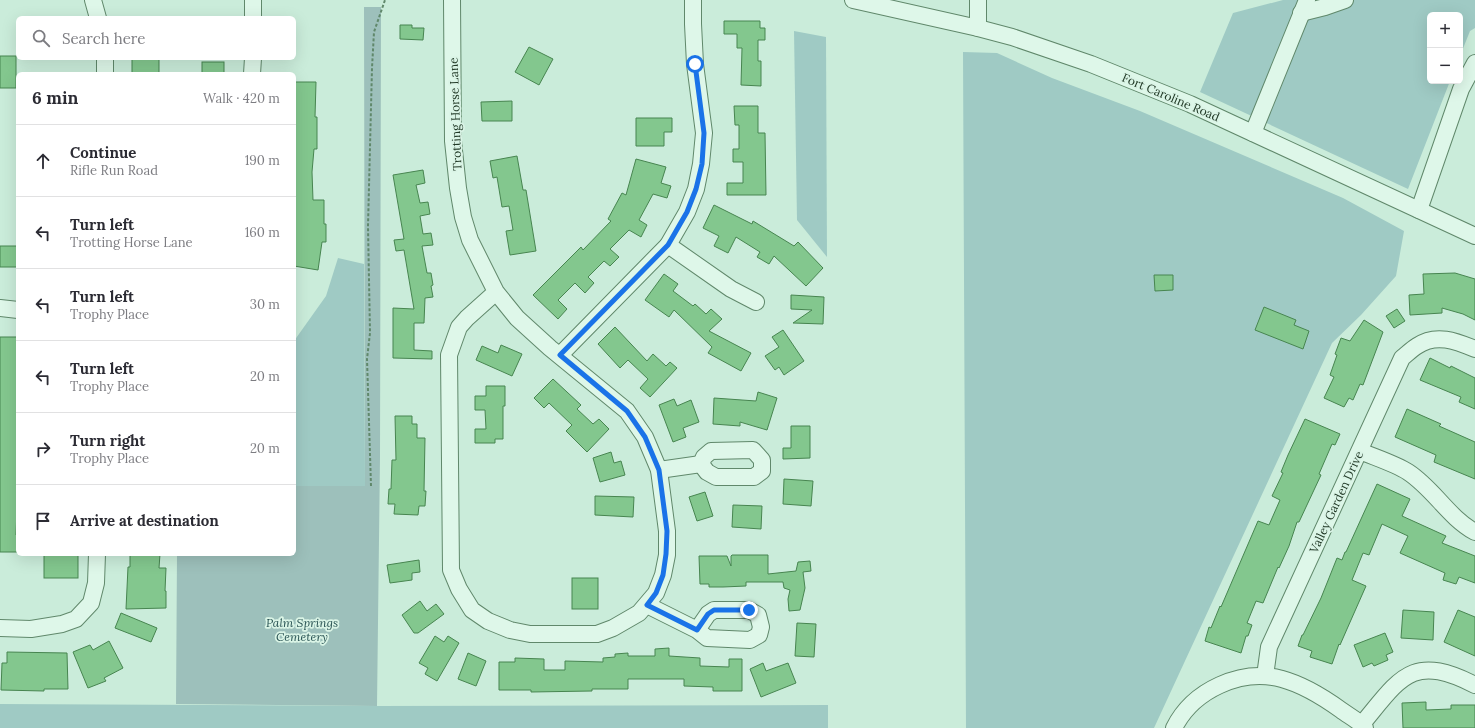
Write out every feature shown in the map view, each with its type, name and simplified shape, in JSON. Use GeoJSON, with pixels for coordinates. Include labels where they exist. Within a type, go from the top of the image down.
{"type":"FeatureCollection","features":[{"type":"Feature","properties":{"kind":"street"},"geometry":{"type":"LineString","coordinates":[[93,0],[97,16]]}},
{"type":"Feature","properties":{"kind":"street"},"geometry":{"type":"LineString","coordinates":[[253,16],[254,0]]}},
{"type":"Feature","properties":{"kind":"street","name":"Trotting Horse Lane"},"geometry":{"type":"LineString","coordinates":[[452,0],[453,141],[458,188],[463,217],[470,240],[496,292],[517,318],[627,411],[645,437],[659,470],[667,531],[663,575],[656,593],[639,613],[627,621],[597,634],[530,634],[510,630],[488,620],[472,610],[459,590],[451,570],[449,355],[459,327],[496,292]]}},
{"type":"Feature","properties":{"kind":"street"},"geometry":{"type":"LineString","coordinates":[[560,355],[668,245],[687,212],[696,189],[702,164],[704,133],[695,64],[693,0]]}},
{"type":"Feature","properties":{"kind":"street","name":"Fort Caroline Road"},"geometry":{"type":"LineString","coordinates":[[853,0],[978,28],[1041,46],[1119,75],[1190,104],[1475,236]]}},
{"type":"Feature","properties":{"kind":"street"},"geometry":{"type":"LineString","coordinates":[[978,0],[978,28]]}},
{"type":"Feature","properties":{"kind":"street"},"geometry":{"type":"LineString","coordinates":[[1254,133],[1304,7],[1326,7],[1345,0]]}},
{"type":"Feature","properties":{"kind":"street"},"geometry":{"type":"LineString","coordinates":[[104,72],[105,60]]}},
{"type":"Feature","properties":{"kind":"street"},"geometry":{"type":"LineString","coordinates":[[252,72],[253,60]]}},
{"type":"Feature","properties":{"kind":"street"},"geometry":{"type":"LineString","coordinates":[[1419,210],[1461,89],[1475,63]]}},
{"type":"Feature","properties":{"kind":"street"},"geometry":{"type":"LineString","coordinates":[[668,245],[731,288],[756,302]]}},
{"type":"Feature","properties":{"kind":"street"},"geometry":{"type":"LineString","coordinates":[[0,308],[16,310]]}},
{"type":"Feature","properties":{"kind":"street","name":"Valley Garden Drive"},"geometry":{"type":"LineString","coordinates":[[1265,676],[1269,647],[1402,358],[1417,346],[1428,341],[1440,339],[1450,340],[1475,349]]}},
{"type":"Feature","properties":{"kind":"street"},"geometry":{"type":"LineString","coordinates":[[1360,451],[1408,472],[1433,494],[1464,526],[1475,532]]}},
{"type":"Feature","properties":{"kind":"street"},"geometry":{"type":"LineString","coordinates":[[659,470],[701,464]]}},
{"type":"Feature","properties":{"kind":"street"},"geometry":{"type":"LineString","coordinates":[[0,628],[31,628],[62,624],[76,619],[91,603],[96,583],[96,556]]}},
{"type":"Feature","properties":{"kind":"street"},"geometry":{"type":"LineString","coordinates":[[647,605],[697,630]]}},
{"type":"Feature","properties":{"kind":"street"},"geometry":{"type":"LineString","coordinates":[[1174,728],[1181,715],[1204,693],[1219,685],[1247,677],[1265,676],[1281,678],[1300,685],[1331,702],[1364,726],[1399,682],[1415,672],[1423,670],[1443,671],[1475,685]]}},
{"type":"Feature","properties":{"kind":"path"},"geometry":{"type":"LineString","coordinates":[[371,486],[367,359],[370,333],[368,226],[372,68],[374,32],[385,0]]}},
{"type":"Feature","properties":{"kind":"shaded area"},"geometry":{"type":"Polygon","coordinates":[[[1283,0],[1475,0],[1475,28],[1470,31],[1463,48],[1463,12],[1427,12],[1427,84],[1449,84],[1408,189],[1200,92],[1233,13],[1283,0]]]}},
{"type":"Feature","properties":{"kind":"shaded area"},"geometry":{"type":"Polygon","coordinates":[[[794,31],[826,37],[827,257],[797,220],[794,31]]]}},
{"type":"Feature","properties":{"kind":"shaded area"},"geometry":{"type":"Polygon","coordinates":[[[963,52],[997,53],[1052,78],[1140,111],[1343,198],[1404,231],[1396,276],[1361,315],[1332,343],[1154,728],[966,728],[963,52]]]}},
{"type":"Feature","properties":{"kind":"shaded area"},"geometry":{"type":"Polygon","coordinates":[[[338,258],[364,264],[365,486],[296,486],[296,338],[326,296],[338,258]]]}},
{"type":"Feature","properties":{"kind":"shaded area"},"geometry":{"type":"Polygon","coordinates":[[[0,704],[377,706],[828,705],[828,728],[0,728],[0,704]]]}},
{"type":"Feature","properties":{"kind":"green space","name":"Palm Springs Cemetery"},"geometry":{"type":"Polygon","coordinates":[[[364,7],[381,7],[380,457],[377,706],[176,704],[177,556],[296,556],[296,486],[365,486],[364,7]]]}},
{"type":"Feature","properties":{"kind":"building"},"geometry":{"type":"Polygon","coordinates":[[[724,21],[760,21],[760,28],[765,28],[765,40],[758,40],[758,61],[761,61],[761,86],[741,85],[742,48],[737,48],[737,34],[724,34],[724,21]]]}},
{"type":"Feature","properties":{"kind":"building"},"geometry":{"type":"Polygon","coordinates":[[[400,25],[412,25],[412,28],[424,28],[423,40],[400,39],[400,25]]]}},
{"type":"Feature","properties":{"kind":"building"},"geometry":{"type":"Polygon","coordinates":[[[529,47],[553,59],[539,85],[515,72],[529,47]]]}},
{"type":"Feature","properties":{"kind":"building"},"geometry":{"type":"Polygon","coordinates":[[[0,56],[16,56],[16,88],[0,88],[0,56]]]}},
{"type":"Feature","properties":{"kind":"building"},"geometry":{"type":"Polygon","coordinates":[[[132,60],[159,60],[159,72],[132,72],[132,60]]]}},
{"type":"Feature","properties":{"kind":"building"},"geometry":{"type":"Polygon","coordinates":[[[202,62],[224,62],[224,72],[202,72],[202,62]]]}},
{"type":"Feature","properties":{"kind":"building"},"geometry":{"type":"Polygon","coordinates":[[[296,82],[316,82],[315,117],[317,117],[317,149],[314,149],[312,172],[313,200],[324,200],[324,224],[326,224],[326,242],[322,242],[318,270],[296,266],[296,82]]]}},
{"type":"Feature","properties":{"kind":"building"},"geometry":{"type":"Polygon","coordinates":[[[512,101],[512,121],[482,121],[481,102],[512,101]]]}},
{"type":"Feature","properties":{"kind":"building"},"geometry":{"type":"Polygon","coordinates":[[[734,106],[758,106],[758,133],[765,133],[766,195],[727,195],[727,183],[743,183],[743,162],[733,162],[733,149],[739,149],[739,125],[735,125],[734,106]]]}},
{"type":"Feature","properties":{"kind":"building"},"geometry":{"type":"Polygon","coordinates":[[[636,118],[672,118],[672,132],[664,132],[664,146],[636,146],[636,118]]]}},
{"type":"Feature","properties":{"kind":"building"},"geometry":{"type":"Polygon","coordinates":[[[517,156],[523,190],[526,190],[536,251],[510,255],[506,231],[513,230],[509,206],[502,207],[497,177],[493,178],[490,161],[517,156]]]}},
{"type":"Feature","properties":{"kind":"building"},"geometry":{"type":"Polygon","coordinates":[[[636,159],[666,167],[661,183],[671,186],[667,198],[653,194],[639,220],[647,225],[641,237],[629,230],[610,249],[619,257],[610,266],[604,261],[588,277],[594,283],[585,293],[575,283],[558,300],[567,309],[558,319],[533,295],[581,247],[583,250],[611,221],[608,219],[622,193],[626,195],[636,159]]]}},
{"type":"Feature","properties":{"kind":"building"},"geometry":{"type":"Polygon","coordinates":[[[423,170],[425,183],[416,185],[420,203],[428,202],[430,214],[420,216],[423,234],[431,233],[433,245],[422,246],[427,273],[431,273],[433,297],[425,298],[424,323],[414,323],[414,350],[432,351],[432,359],[393,358],[393,308],[414,309],[404,250],[396,251],[394,240],[404,239],[393,175],[423,170]]]}},
{"type":"Feature","properties":{"kind":"building"},"geometry":{"type":"Polygon","coordinates":[[[714,205],[752,224],[753,221],[794,246],[798,242],[823,268],[806,286],[774,256],[769,264],[757,257],[760,252],[736,237],[728,253],[714,246],[719,236],[703,228],[714,205]]]}},
{"type":"Feature","properties":{"kind":"building"},"geometry":{"type":"Polygon","coordinates":[[[0,246],[16,246],[16,267],[0,267],[0,246]]]}},
{"type":"Feature","properties":{"kind":"building"},"geometry":{"type":"Polygon","coordinates":[[[1455,273],[1475,279],[1475,320],[1463,314],[1442,308],[1442,313],[1410,315],[1409,295],[1424,294],[1423,274],[1455,273]]]}},
{"type":"Feature","properties":{"kind":"building"},"geometry":{"type":"Polygon","coordinates":[[[664,274],[678,284],[673,291],[693,306],[695,304],[706,314],[711,309],[722,319],[709,331],[751,353],[741,371],[708,353],[712,347],[674,310],[669,317],[645,300],[664,274]]]}},
{"type":"Feature","properties":{"kind":"building"},"geometry":{"type":"Polygon","coordinates":[[[1154,275],[1173,275],[1173,290],[1155,291],[1154,275]]]}},
{"type":"Feature","properties":{"kind":"building"},"geometry":{"type":"Polygon","coordinates":[[[791,295],[824,297],[823,324],[793,323],[812,310],[791,309],[791,295]]]}},
{"type":"Feature","properties":{"kind":"building"},"geometry":{"type":"Polygon","coordinates":[[[1264,307],[1296,320],[1294,325],[1309,331],[1303,349],[1255,330],[1264,307]]]}},
{"type":"Feature","properties":{"kind":"building"},"geometry":{"type":"Polygon","coordinates":[[[1397,309],[1405,321],[1394,328],[1386,316],[1397,309]]]}},
{"type":"Feature","properties":{"kind":"building"},"geometry":{"type":"Polygon","coordinates":[[[1364,320],[1383,332],[1363,385],[1360,384],[1353,400],[1349,398],[1344,407],[1324,398],[1334,377],[1330,375],[1341,338],[1350,341],[1364,320]]]}},
{"type":"Feature","properties":{"kind":"building"},"geometry":{"type":"Polygon","coordinates":[[[615,327],[647,361],[653,354],[666,366],[670,362],[677,368],[650,397],[640,388],[648,379],[628,360],[620,368],[598,344],[615,327]]]}},
{"type":"Feature","properties":{"kind":"building"},"geometry":{"type":"Polygon","coordinates":[[[783,330],[804,361],[784,375],[779,367],[775,370],[765,356],[779,347],[772,337],[783,330]]]}},
{"type":"Feature","properties":{"kind":"building"},"geometry":{"type":"Polygon","coordinates":[[[0,337],[16,337],[16,552],[0,552],[0,337]]]}},
{"type":"Feature","properties":{"kind":"building"},"geometry":{"type":"Polygon","coordinates":[[[501,345],[522,354],[512,376],[476,360],[482,346],[498,353],[501,345]]]}},
{"type":"Feature","properties":{"kind":"building"},"geometry":{"type":"Polygon","coordinates":[[[1430,358],[1450,368],[1451,366],[1475,378],[1475,409],[1459,402],[1461,397],[1420,380],[1430,358]]]}},
{"type":"Feature","properties":{"kind":"building"},"geometry":{"type":"Polygon","coordinates":[[[553,379],[581,405],[577,409],[593,424],[599,419],[609,429],[587,452],[566,431],[572,425],[549,403],[544,408],[534,398],[553,379]]]}},
{"type":"Feature","properties":{"kind":"building"},"geometry":{"type":"Polygon","coordinates":[[[486,386],[505,386],[505,406],[503,406],[503,439],[495,439],[495,443],[475,443],[475,429],[486,429],[485,410],[475,410],[475,396],[486,396],[486,386]]]}},
{"type":"Feature","properties":{"kind":"building"},"geometry":{"type":"Polygon","coordinates":[[[758,392],[777,398],[767,430],[740,422],[740,426],[713,424],[714,398],[756,401],[758,392]]]}},
{"type":"Feature","properties":{"kind":"building"},"geometry":{"type":"Polygon","coordinates":[[[674,399],[677,406],[691,400],[699,422],[683,428],[686,437],[673,442],[659,405],[674,399]]]}},
{"type":"Feature","properties":{"kind":"building"},"geometry":{"type":"Polygon","coordinates":[[[1407,409],[1441,424],[1439,426],[1475,442],[1475,479],[1434,462],[1436,455],[1395,437],[1407,409]]]}},
{"type":"Feature","properties":{"kind":"building"},"geometry":{"type":"Polygon","coordinates":[[[395,416],[412,416],[412,424],[417,424],[417,438],[425,438],[425,506],[419,506],[418,515],[394,514],[395,504],[388,504],[389,489],[391,489],[392,460],[396,460],[395,416]]]}},
{"type":"Feature","properties":{"kind":"building"},"geometry":{"type":"Polygon","coordinates":[[[1305,419],[1340,434],[1335,445],[1332,444],[1319,474],[1321,475],[1299,522],[1297,522],[1289,546],[1279,568],[1278,567],[1263,603],[1256,601],[1247,623],[1252,625],[1248,636],[1246,636],[1241,653],[1205,641],[1209,627],[1211,628],[1220,606],[1221,607],[1258,521],[1269,525],[1280,500],[1272,496],[1283,473],[1281,472],[1288,455],[1305,419]]]}},
{"type":"Feature","properties":{"kind":"building"},"geometry":{"type":"Polygon","coordinates":[[[791,426],[810,426],[810,458],[783,459],[783,448],[791,448],[791,426]]]}},
{"type":"Feature","properties":{"kind":"building"},"geometry":{"type":"Polygon","coordinates":[[[611,452],[614,463],[621,461],[625,475],[600,482],[593,458],[611,452]]]}},
{"type":"Feature","properties":{"kind":"building"},"geometry":{"type":"Polygon","coordinates":[[[784,479],[813,481],[811,506],[783,504],[784,479]]]}},
{"type":"Feature","properties":{"kind":"building"},"geometry":{"type":"Polygon","coordinates":[[[1377,484],[1410,499],[1402,516],[1446,536],[1442,543],[1475,556],[1475,583],[1459,577],[1456,584],[1443,580],[1445,573],[1400,553],[1408,536],[1382,524],[1369,555],[1363,553],[1352,580],[1366,586],[1340,645],[1339,644],[1332,664],[1310,657],[1312,651],[1298,646],[1321,598],[1337,558],[1342,560],[1377,484]]]}},
{"type":"Feature","properties":{"kind":"building"},"geometry":{"type":"Polygon","coordinates":[[[705,492],[713,516],[697,521],[689,497],[705,492]]]}},
{"type":"Feature","properties":{"kind":"building"},"geometry":{"type":"Polygon","coordinates":[[[595,496],[634,497],[633,517],[595,515],[595,496]]]}},
{"type":"Feature","properties":{"kind":"building"},"geometry":{"type":"Polygon","coordinates":[[[733,505],[762,506],[761,529],[732,527],[733,505]]]}},
{"type":"Feature","properties":{"kind":"building"},"geometry":{"type":"Polygon","coordinates":[[[732,555],[768,555],[768,574],[796,571],[798,562],[810,561],[811,571],[803,572],[805,588],[800,610],[789,611],[788,599],[790,590],[784,588],[783,582],[746,582],[746,586],[723,587],[709,587],[709,584],[700,584],[699,556],[727,556],[731,566],[732,555]]]}},
{"type":"Feature","properties":{"kind":"building"},"geometry":{"type":"Polygon","coordinates":[[[44,556],[78,556],[78,578],[44,578],[44,556]]]}},
{"type":"Feature","properties":{"kind":"building"},"geometry":{"type":"Polygon","coordinates":[[[130,556],[160,556],[159,568],[166,568],[166,608],[126,609],[128,567],[130,567],[130,556]]]}},
{"type":"Feature","properties":{"kind":"building"},"geometry":{"type":"Polygon","coordinates":[[[419,560],[420,572],[412,573],[412,580],[390,583],[387,565],[419,560]]]}},
{"type":"Feature","properties":{"kind":"building"},"geometry":{"type":"Polygon","coordinates":[[[572,578],[598,578],[598,609],[572,609],[572,578]]]}},
{"type":"Feature","properties":{"kind":"building"},"geometry":{"type":"Polygon","coordinates":[[[420,601],[427,611],[436,604],[444,614],[418,633],[414,633],[402,615],[420,601]]]}},
{"type":"Feature","properties":{"kind":"building"},"geometry":{"type":"Polygon","coordinates":[[[1403,610],[1434,612],[1433,640],[1401,638],[1403,610]]]}},
{"type":"Feature","properties":{"kind":"building"},"geometry":{"type":"Polygon","coordinates":[[[1458,610],[1475,617],[1475,656],[1444,642],[1458,610]]]}},
{"type":"Feature","properties":{"kind":"building"},"geometry":{"type":"Polygon","coordinates":[[[121,613],[157,628],[151,642],[115,628],[121,613]]]}},
{"type":"Feature","properties":{"kind":"building"},"geometry":{"type":"Polygon","coordinates":[[[797,623],[816,624],[814,657],[795,656],[797,623]]]}},
{"type":"Feature","properties":{"kind":"building"},"geometry":{"type":"Polygon","coordinates":[[[1385,633],[1393,652],[1386,655],[1388,660],[1374,666],[1372,663],[1363,667],[1354,645],[1385,633]]]}},
{"type":"Feature","properties":{"kind":"building"},"geometry":{"type":"Polygon","coordinates":[[[435,636],[444,642],[448,636],[459,643],[437,681],[425,674],[428,668],[419,663],[435,636]]]}},
{"type":"Feature","properties":{"kind":"building"},"geometry":{"type":"Polygon","coordinates":[[[109,641],[123,668],[104,678],[106,681],[88,688],[73,652],[90,645],[93,650],[109,641]]]}},
{"type":"Feature","properties":{"kind":"building"},"geometry":{"type":"Polygon","coordinates":[[[669,648],[669,656],[700,658],[700,666],[729,667],[729,659],[742,659],[742,691],[713,691],[713,687],[684,686],[684,679],[628,679],[628,689],[531,692],[531,690],[499,690],[499,662],[515,662],[515,658],[544,659],[544,670],[565,670],[565,661],[603,662],[603,658],[615,657],[615,654],[628,653],[628,656],[655,656],[655,649],[669,648]]]}},
{"type":"Feature","properties":{"kind":"building"},"geometry":{"type":"Polygon","coordinates":[[[7,652],[67,653],[68,689],[44,689],[44,691],[1,690],[2,663],[7,663],[7,652]]]}},
{"type":"Feature","properties":{"kind":"building"},"geometry":{"type":"Polygon","coordinates":[[[468,653],[486,661],[476,686],[458,679],[468,653]]]}},
{"type":"Feature","properties":{"kind":"building"},"geometry":{"type":"Polygon","coordinates":[[[763,663],[766,671],[788,663],[796,683],[761,697],[750,669],[763,663]]]}},
{"type":"Feature","properties":{"kind":"building"},"geometry":{"type":"Polygon","coordinates":[[[1426,702],[1426,710],[1451,709],[1451,705],[1475,705],[1475,728],[1403,728],[1402,703],[1426,702]]]}},
{"type":"Feature","properties":{"kind":"route"},"geometry":{"type":"LineString","coordinates":[[695,64],[704,133],[702,164],[696,189],[687,212],[668,245],[560,355],[627,411],[645,437],[659,470],[667,531],[666,554],[663,575],[656,593],[647,605],[676,621],[697,630],[708,614],[714,610],[749,610]]}}]}
